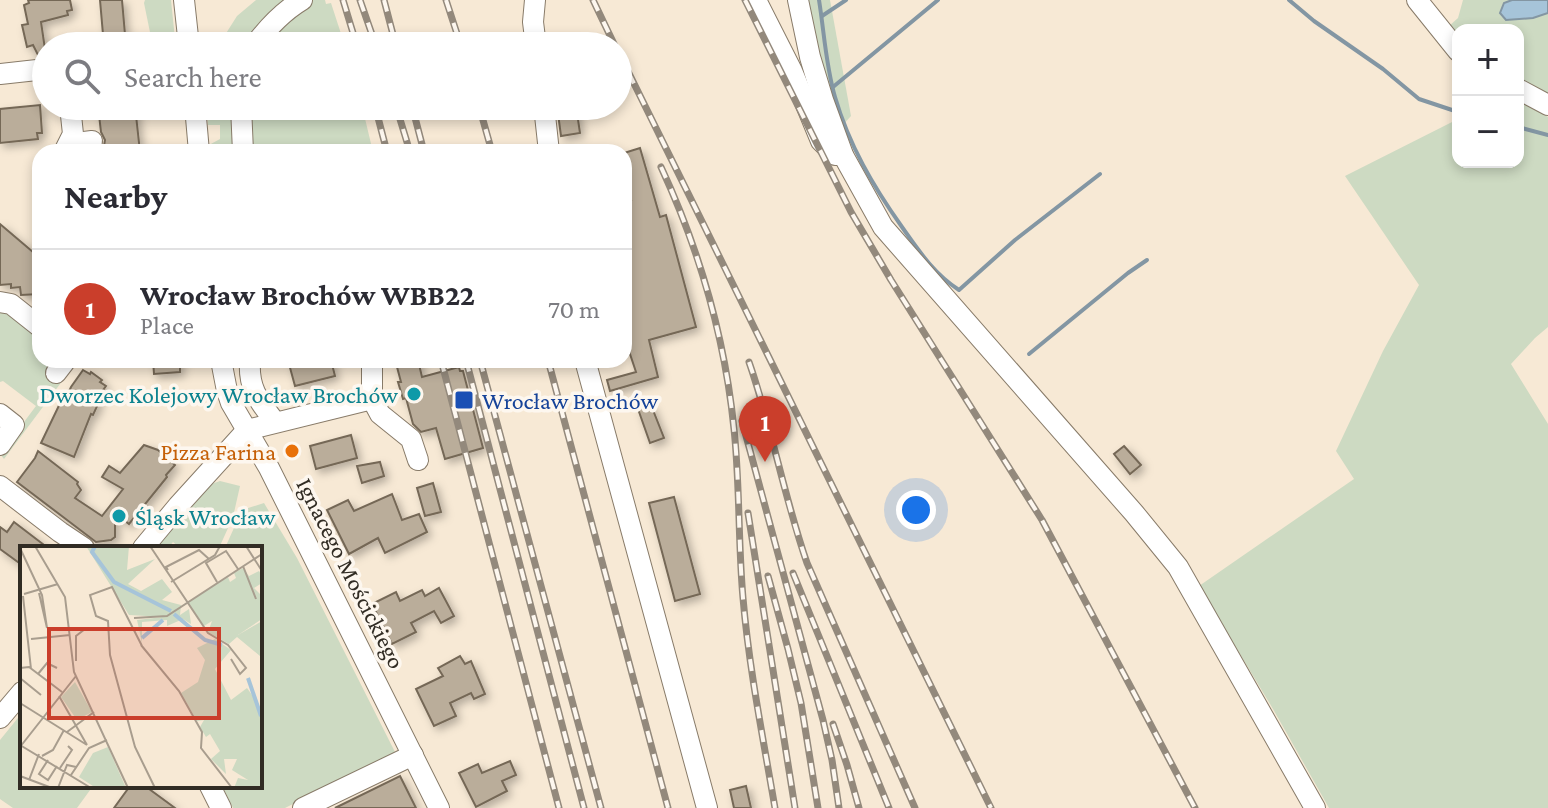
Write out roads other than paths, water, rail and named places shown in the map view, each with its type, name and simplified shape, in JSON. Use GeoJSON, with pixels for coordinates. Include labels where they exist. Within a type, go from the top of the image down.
{"type":"FeatureCollection","features":[{"type":"Feature","properties":{"kind":"street"},"geometry":{"type":"LineString","coordinates":[[184,0],[187,32]]}},
{"type":"Feature","properties":{"kind":"street"},"geometry":{"type":"LineString","coordinates":[[264,32],[288,8],[302,0]]}},
{"type":"Feature","properties":{"kind":"street"},"geometry":{"type":"LineString","coordinates":[[534,32],[535,0]]}},
{"type":"Feature","properties":{"kind":"street"},"geometry":{"type":"LineString","coordinates":[[756,0],[792,71],[821,141],[835,155],[843,155]]}},
{"type":"Feature","properties":{"kind":"street"},"geometry":{"type":"LineString","coordinates":[[798,0],[814,71],[843,155],[883,227],[1178,567],[1315,808]]}},
{"type":"Feature","properties":{"kind":"street"},"geometry":{"type":"LineString","coordinates":[[1417,0],[1452,44]]}},
{"type":"Feature","properties":{"kind":"street"},"geometry":{"type":"LineString","coordinates":[[0,74],[32,71]]}},
{"type":"Feature","properties":{"kind":"street"},"geometry":{"type":"LineString","coordinates":[[1524,92],[1548,105]]}},
{"type":"Feature","properties":{"kind":"street"},"geometry":{"type":"LineString","coordinates":[[68,144],[73,134],[72,120]]}},
{"type":"Feature","properties":{"kind":"street"},"geometry":{"type":"LineString","coordinates":[[196,120],[198,144]]}},
{"type":"Feature","properties":{"kind":"street"},"geometry":{"type":"LineString","coordinates":[[242,120],[243,144]]}},
{"type":"Feature","properties":{"kind":"street"},"geometry":{"type":"LineString","coordinates":[[546,120],[548,144]]}},
{"type":"Feature","properties":{"kind":"street"},"geometry":{"type":"LineString","coordinates":[[0,302],[11,304],[32,321]]}},
{"type":"Feature","properties":{"kind":"street","name":"Ignacego Mościckiego"},"geometry":{"type":"LineString","coordinates":[[223,368],[227,391],[439,808]]}},
{"type":"Feature","properties":{"kind":"street"},"geometry":{"type":"LineString","coordinates":[[250,368],[256,397],[275,422]]}},
{"type":"Feature","properties":{"kind":"street"},"geometry":{"type":"LineString","coordinates":[[372,368],[372,399],[380,414],[411,439],[418,460]]}},
{"type":"Feature","properties":{"kind":"street"},"geometry":{"type":"LineString","coordinates":[[587,368],[707,808]]}},
{"type":"Feature","properties":{"kind":"street"},"geometry":{"type":"LineString","coordinates":[[145,546],[247,430],[372,399]]}},
{"type":"Feature","properties":{"kind":"street"},"geometry":{"type":"LineString","coordinates":[[0,414],[14,425],[0,445]]}},
{"type":"Feature","properties":{"kind":"street"},"geometry":{"type":"LineString","coordinates":[[0,486],[81,546]]}},
{"type":"Feature","properties":{"kind":"street"},"geometry":{"type":"LineString","coordinates":[[0,718],[20,694]]}},
{"type":"Feature","properties":{"kind":"street"},"geometry":{"type":"LineString","coordinates":[[303,808],[413,755]]}},
{"type":"Feature","properties":{"kind":"street"},"geometry":{"type":"LineString","coordinates":[[211,788],[221,808]]}},
{"type":"Feature","properties":{"kind":"water"},"geometry":{"type":"Polygon","coordinates":[[[1512,0],[1548,0],[1548,13],[1533,18],[1506,20],[1500,13],[1504,3],[1512,0]]]}},
{"type":"Feature","properties":{"kind":"waterway"},"geometry":{"type":"LineString","coordinates":[[819,0],[832,85],[841,115],[863,165],[915,245],[934,269],[959,290],[1015,240],[1100,174]]}},
{"type":"Feature","properties":{"kind":"waterway"},"geometry":{"type":"LineString","coordinates":[[822,16],[846,0]]}},
{"type":"Feature","properties":{"kind":"waterway"},"geometry":{"type":"LineString","coordinates":[[833,87],[938,0]]}},
{"type":"Feature","properties":{"kind":"waterway"},"geometry":{"type":"LineString","coordinates":[[1289,0],[1419,99],[1452,110]]}},
{"type":"Feature","properties":{"kind":"waterway"},"geometry":{"type":"LineString","coordinates":[[1524,129],[1548,135]]}},
{"type":"Feature","properties":{"kind":"waterway"},"geometry":{"type":"LineString","coordinates":[[1029,354],[1147,260]]}},
{"type":"Feature","properties":{"kind":"railway"},"geometry":{"type":"LineString","coordinates":[[343,0],[353,32]]}},
{"type":"Feature","properties":{"kind":"railway"},"geometry":{"type":"LineString","coordinates":[[360,0],[371,32]]}},
{"type":"Feature","properties":{"kind":"railway"},"geometry":{"type":"LineString","coordinates":[[384,0],[392,32]]}},
{"type":"Feature","properties":{"kind":"railway"},"geometry":{"type":"LineString","coordinates":[[446,0],[456,32]]}},
{"type":"Feature","properties":{"kind":"railway"},"geometry":{"type":"LineString","coordinates":[[593,0],[608,32]]}},
{"type":"Feature","properties":{"kind":"railway"},"geometry":{"type":"LineString","coordinates":[[745,0],[851,212],[1042,520],[1195,808]]}},
{"type":"Feature","properties":{"kind":"railway"},"geometry":{"type":"LineString","coordinates":[[632,79],[991,808]]}},
{"type":"Feature","properties":{"kind":"railway"},"geometry":{"type":"LineString","coordinates":[[379,120],[385,144]]}},
{"type":"Feature","properties":{"kind":"railway"},"geometry":{"type":"LineString","coordinates":[[400,120],[408,144]]}},
{"type":"Feature","properties":{"kind":"railway"},"geometry":{"type":"LineString","coordinates":[[416,120],[422,144]]}},
{"type":"Feature","properties":{"kind":"railway"},"geometry":{"type":"LineString","coordinates":[[483,120],[490,144]]}},
{"type":"Feature","properties":{"kind":"railway"},"geometry":{"type":"LineString","coordinates":[[661,167],[687,230],[708,295],[730,395],[746,624],[775,808]]}},
{"type":"Feature","properties":{"kind":"railway"},"geometry":{"type":"LineString","coordinates":[[749,362],[807,563],[915,808]]}},
{"type":"Feature","properties":{"kind":"railway"},"geometry":{"type":"LineString","coordinates":[[443,368],[559,808]]}},
{"type":"Feature","properties":{"kind":"railway"},"geometry":{"type":"LineString","coordinates":[[468,368],[584,808]]}},
{"type":"Feature","properties":{"kind":"railway"},"geometry":{"type":"LineString","coordinates":[[482,368],[601,808]]}},
{"type":"Feature","properties":{"kind":"railway"},"geometry":{"type":"LineString","coordinates":[[550,368],[668,808]]}},
{"type":"Feature","properties":{"kind":"railway"},"geometry":{"type":"LineString","coordinates":[[742,421],[823,720],[839,808]]}},
{"type":"Feature","properties":{"kind":"railway"},"geometry":{"type":"LineString","coordinates":[[748,513],[795,808]]}},
{"type":"Feature","properties":{"kind":"railway"},"geometry":{"type":"LineString","coordinates":[[793,573],[889,808]]}},
{"type":"Feature","properties":{"kind":"railway"},"geometry":{"type":"LineString","coordinates":[[768,576],[801,703],[818,808]]}},
{"type":"Feature","properties":{"kind":"railway"},"geometry":{"type":"LineString","coordinates":[[833,724],[859,808]]}},
{"type":"Feature","properties":{"kind":"place","name":"Dworzec Kolejowy Wrocław Brochów"},"geometry":{"type":"Point","coordinates":[414,394]}},
{"type":"Feature","properties":{"kind":"place","name":"Wrocław Brochów"},"geometry":{"type":"Point","coordinates":[464,400]}},
{"type":"Feature","properties":{"kind":"place","name":"Pizza Farina"},"geometry":{"type":"Point","coordinates":[292,451]}},
{"type":"Feature","properties":{"kind":"place","name":"Wrocław Brochów WBB22"},"geometry":{"type":"Point","coordinates":[765,462]}},
{"type":"Feature","properties":{"kind":"place","name":"Śląsk Wrocław"},"geometry":{"type":"Point","coordinates":[119,516]}}]}
